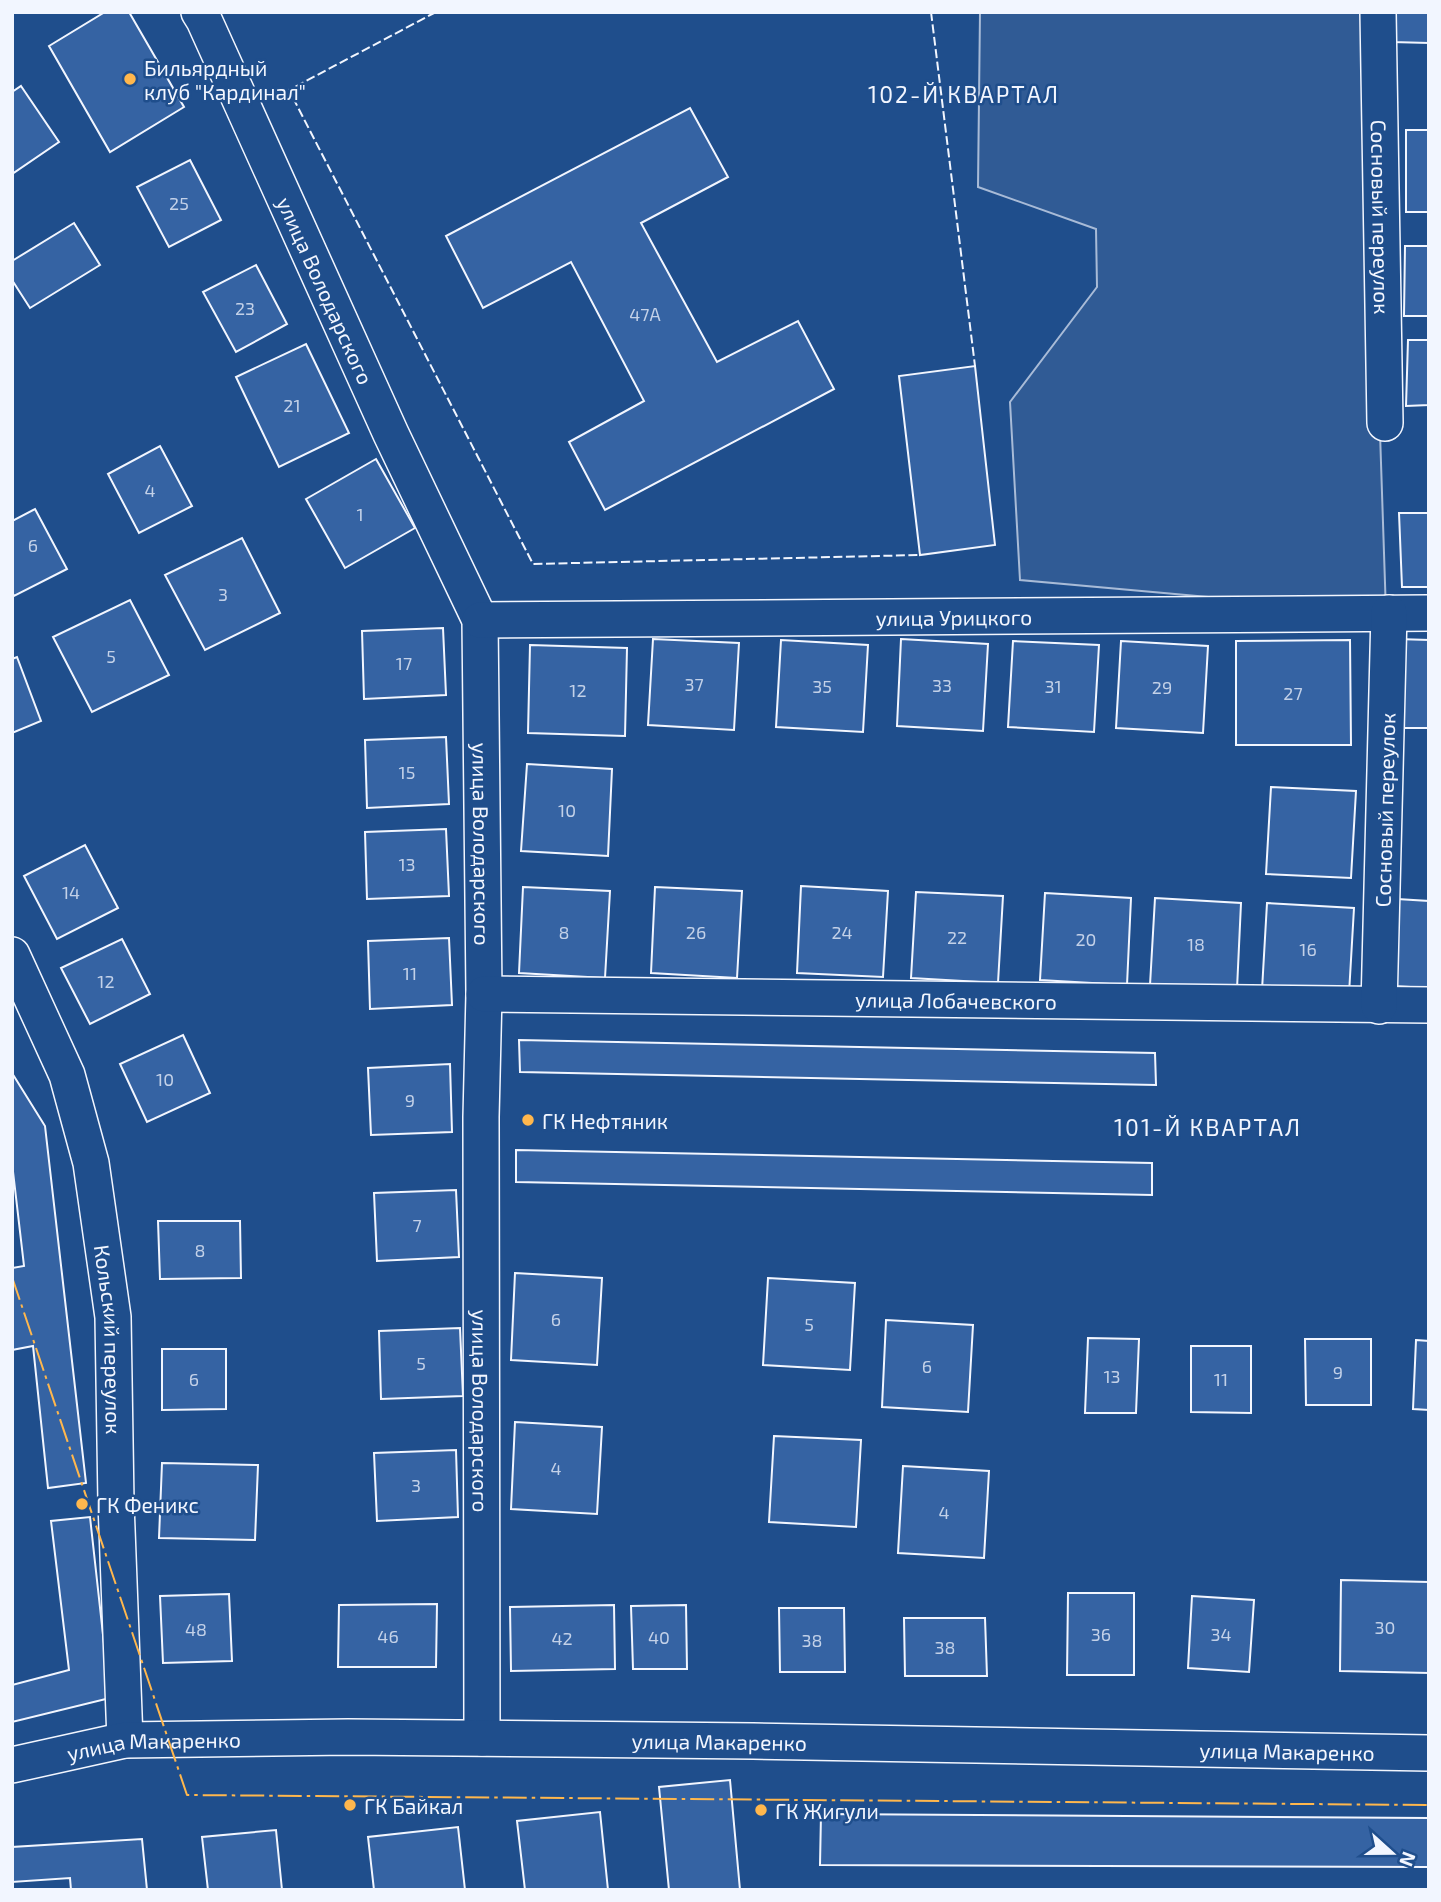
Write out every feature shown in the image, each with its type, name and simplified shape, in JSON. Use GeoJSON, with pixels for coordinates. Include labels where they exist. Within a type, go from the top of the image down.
{"type":"FeatureCollection","features":[{"type":"Feature","properties":{"kind":"street","name":"улица Володарского"},"geometry":{"type":"LineString","coordinates":[[199,12],[385,421],[480,620],[484,995],[481,1117],[482,1738]]}},
{"type":"Feature","properties":{"kind":"street","name":"Сосновый переулок"},"geometry":{"type":"LineString","coordinates":[[1378,12],[1385,423]]}},
{"type":"Feature","properties":{"kind":"street","name":"Сосновый переулок"},"geometry":{"type":"LineString","coordinates":[[1379,1006],[1389,613]]}},
{"type":"Feature","properties":{"kind":"street","name":"улица Урицкого"},"geometry":{"type":"LineString","coordinates":[[480,620],[1429,613]]}},
{"type":"Feature","properties":{"kind":"street","name":"Кольский переулок"},"geometry":{"type":"LineString","coordinates":[[12,955],[67,1075],[91,1163],[110,1291],[113,1317],[116,1503],[125,1740]]}},
{"type":"Feature","properties":{"kind":"street","name":"улица Лобачевского"},"geometry":{"type":"LineString","coordinates":[[484,995],[1429,1005]]}},
{"type":"Feature","properties":{"kind":"street","name":"улица Макаренко"},"geometry":{"type":"LineString","coordinates":[[12,1765],[125,1740],[482,1738],[1429,1753]]}},
{"type":"Feature","properties":{"kind":"shaded area"},"geometry":{"type":"Polygon","coordinates":[[[980,12],[1366,12],[1386,613],[1020,580],[1010,402],[1097,287],[1096,229],[978,187],[980,12]]]}},
{"type":"Feature","properties":{"kind":"building"},"geometry":{"type":"Polygon","coordinates":[[[105,12],[129,12],[184,107],[110,152],[49,46],[105,12]]]}},
{"type":"Feature","properties":{"kind":"building"},"geometry":{"type":"Polygon","coordinates":[[[1393,12],[1429,12],[1429,43],[1392,42],[1393,12]]]}},
{"type":"Feature","properties":{"kind":"building"},"geometry":{"type":"Polygon","coordinates":[[[21,86],[59,142],[12,174],[12,92],[21,86]]]}},
{"type":"Feature","properties":{"kind":"building"},"geometry":{"type":"Polygon","coordinates":[[[690,108],[728,177],[641,223],[717,362],[798,321],[834,389],[605,510],[569,442],[644,401],[571,262],[483,308],[446,236],[690,108]]]}},
{"type":"Feature","properties":{"kind":"building"},"geometry":{"type":"Polygon","coordinates":[[[1406,130],[1429,130],[1429,212],[1406,212],[1406,130]]]}},
{"type":"Feature","properties":{"kind":"building"},"geometry":{"type":"Polygon","coordinates":[[[190,160],[221,220],[169,247],[137,187],[190,160]]]}},
{"type":"Feature","properties":{"kind":"building"},"geometry":{"type":"Polygon","coordinates":[[[74,223],[100,265],[30,308],[12,280],[12,261],[74,223]]]}},
{"type":"Feature","properties":{"kind":"building"},"geometry":{"type":"Polygon","coordinates":[[[1405,246],[1429,246],[1429,316],[1404,316],[1405,246]]]}},
{"type":"Feature","properties":{"kind":"building"},"geometry":{"type":"Polygon","coordinates":[[[256,265],[287,324],[236,352],[203,292],[256,265]]]}},
{"type":"Feature","properties":{"kind":"building"},"geometry":{"type":"Polygon","coordinates":[[[1408,340],[1429,340],[1429,405],[1406,406],[1408,340]]]}},
{"type":"Feature","properties":{"kind":"building"},"geometry":{"type":"Polygon","coordinates":[[[306,344],[349,433],[279,467],[236,377],[306,344]]]}},
{"type":"Feature","properties":{"kind":"building"},"geometry":{"type":"Polygon","coordinates":[[[975,366],[995,545],[920,555],[899,376],[975,366]]]}},
{"type":"Feature","properties":{"kind":"building"},"geometry":{"type":"Polygon","coordinates":[[[160,446],[192,506],[139,533],[108,474],[160,446]]]}},
{"type":"Feature","properties":{"kind":"building"},"geometry":{"type":"Polygon","coordinates":[[[376,459],[415,528],[345,568],[306,499],[376,459]]]}},
{"type":"Feature","properties":{"kind":"building"},"geometry":{"type":"Polygon","coordinates":[[[35,509],[67,569],[14,596],[12,521],[35,509]]]}},
{"type":"Feature","properties":{"kind":"building"},"geometry":{"type":"Polygon","coordinates":[[[1399,513],[1429,513],[1429,587],[1402,587],[1399,513]]]}},
{"type":"Feature","properties":{"kind":"building"},"geometry":{"type":"Polygon","coordinates":[[[242,538],[280,613],[205,650],[165,575],[242,538]]]}},
{"type":"Feature","properties":{"kind":"building"},"geometry":{"type":"Polygon","coordinates":[[[130,600],[169,675],[92,712],[53,637],[130,600]]]}},
{"type":"Feature","properties":{"kind":"building"},"geometry":{"type":"Polygon","coordinates":[[[443,628],[446,695],[364,699],[362,631],[443,628]]]}},
{"type":"Feature","properties":{"kind":"building"},"geometry":{"type":"Polygon","coordinates":[[[653,639],[739,643],[734,730],[648,725],[653,639]]]}},
{"type":"Feature","properties":{"kind":"building"},"geometry":{"type":"Polygon","coordinates":[[[901,639],[988,644],[983,731],[897,726],[901,639]]]}},
{"type":"Feature","properties":{"kind":"building"},"geometry":{"type":"Polygon","coordinates":[[[1397,639],[1429,640],[1429,728],[1397,728],[1397,639]]]}},
{"type":"Feature","properties":{"kind":"building"},"geometry":{"type":"Polygon","coordinates":[[[781,640],[868,645],[863,732],[776,727],[781,640]]]}},
{"type":"Feature","properties":{"kind":"building"},"geometry":{"type":"Polygon","coordinates":[[[1350,640],[1351,745],[1236,745],[1236,641],[1350,640]]]}},
{"type":"Feature","properties":{"kind":"building"},"geometry":{"type":"Polygon","coordinates":[[[1013,641],[1099,645],[1094,732],[1008,727],[1013,641]]]}},
{"type":"Feature","properties":{"kind":"building"},"geometry":{"type":"Polygon","coordinates":[[[1121,641],[1208,646],[1203,733],[1116,728],[1121,641]]]}},
{"type":"Feature","properties":{"kind":"building"},"geometry":{"type":"Polygon","coordinates":[[[530,645],[627,648],[625,736],[528,733],[530,645]]]}},
{"type":"Feature","properties":{"kind":"building"},"geometry":{"type":"Polygon","coordinates":[[[17,657],[41,721],[12,733],[12,659],[17,657]]]}},
{"type":"Feature","properties":{"kind":"building"},"geometry":{"type":"Polygon","coordinates":[[[446,737],[449,804],[367,808],[365,740],[446,737]]]}},
{"type":"Feature","properties":{"kind":"building"},"geometry":{"type":"Polygon","coordinates":[[[527,764],[612,769],[608,856],[521,851],[527,764]]]}},
{"type":"Feature","properties":{"kind":"building"},"geometry":{"type":"Polygon","coordinates":[[[1271,787],[1356,791],[1351,878],[1266,874],[1271,787]]]}},
{"type":"Feature","properties":{"kind":"building"},"geometry":{"type":"Polygon","coordinates":[[[446,829],[449,896],[367,899],[365,832],[446,829]]]}},
{"type":"Feature","properties":{"kind":"building"},"geometry":{"type":"Polygon","coordinates":[[[85,845],[118,908],[57,939],[24,876],[85,845]]]}},
{"type":"Feature","properties":{"kind":"building"},"geometry":{"type":"Polygon","coordinates":[[[801,886],[888,891],[883,977],[797,973],[801,886]]]}},
{"type":"Feature","properties":{"kind":"building"},"geometry":{"type":"Polygon","coordinates":[[[523,887],[610,891],[605,978],[519,973],[523,887]]]}},
{"type":"Feature","properties":{"kind":"building"},"geometry":{"type":"Polygon","coordinates":[[[655,887],[742,891],[737,978],[651,973],[655,887]]]}},
{"type":"Feature","properties":{"kind":"building"},"geometry":{"type":"Polygon","coordinates":[[[916,892],[1003,896],[998,983],[911,978],[916,892]]]}},
{"type":"Feature","properties":{"kind":"building"},"geometry":{"type":"Polygon","coordinates":[[[1045,893],[1131,898],[1127,985],[1040,980],[1045,893]]]}},
{"type":"Feature","properties":{"kind":"building"},"geometry":{"type":"Polygon","coordinates":[[[1155,898],[1241,903],[1237,989],[1150,985],[1155,898]]]}},
{"type":"Feature","properties":{"kind":"building"},"geometry":{"type":"Polygon","coordinates":[[[1397,899],[1429,901],[1429,988],[1392,986],[1397,899]]]}},
{"type":"Feature","properties":{"kind":"building"},"geometry":{"type":"Polygon","coordinates":[[[1267,903],[1354,908],[1349,994],[1262,990],[1267,903]]]}},
{"type":"Feature","properties":{"kind":"building"},"geometry":{"type":"Polygon","coordinates":[[[449,938],[452,1005],[370,1009],[368,941],[449,938]]]}},
{"type":"Feature","properties":{"kind":"building"},"geometry":{"type":"Polygon","coordinates":[[[122,939],[150,994],[90,1024],[61,968],[122,939]]]}},
{"type":"Feature","properties":{"kind":"building"},"geometry":{"type":"Polygon","coordinates":[[[183,1035],[210,1093],[147,1122],[120,1064],[183,1035]]]}},
{"type":"Feature","properties":{"kind":"building"},"geometry":{"type":"Polygon","coordinates":[[[519,1040],[1155,1053],[1156,1085],[520,1072],[519,1040]]]}},
{"type":"Feature","properties":{"kind":"building"},"geometry":{"type":"Polygon","coordinates":[[[450,1064],[452,1132],[371,1135],[368,1068],[450,1064]]]}},
{"type":"Feature","properties":{"kind":"building"},"geometry":{"type":"Polygon","coordinates":[[[12,1073],[45,1126],[86,1483],[48,1488],[33,1346],[12,1350],[12,1268],[24,1266],[12,1163],[12,1073]]]}},
{"type":"Feature","properties":{"kind":"building"},"geometry":{"type":"Polygon","coordinates":[[[516,1150],[1152,1163],[1152,1195],[516,1182],[516,1150]]]}},
{"type":"Feature","properties":{"kind":"building"},"geometry":{"type":"Polygon","coordinates":[[[456,1190],[459,1257],[377,1261],[374,1193],[456,1190]]]}},
{"type":"Feature","properties":{"kind":"building"},"geometry":{"type":"Polygon","coordinates":[[[158,1221],[240,1221],[241,1278],[160,1279],[158,1221]]]}},
{"type":"Feature","properties":{"kind":"building"},"geometry":{"type":"Polygon","coordinates":[[[515,1273],[602,1278],[597,1365],[511,1360],[515,1273]]]}},
{"type":"Feature","properties":{"kind":"building"},"geometry":{"type":"Polygon","coordinates":[[[768,1278],[855,1283],[850,1370],[763,1365],[768,1278]]]}},
{"type":"Feature","properties":{"kind":"building"},"geometry":{"type":"Polygon","coordinates":[[[886,1320],[973,1325],[968,1412],[882,1407],[886,1320]]]}},
{"type":"Feature","properties":{"kind":"building"},"geometry":{"type":"Polygon","coordinates":[[[460,1328],[463,1396],[381,1399],[379,1331],[460,1328]]]}},
{"type":"Feature","properties":{"kind":"building"},"geometry":{"type":"Polygon","coordinates":[[[1088,1338],[1139,1339],[1136,1413],[1085,1413],[1088,1338]]]}},
{"type":"Feature","properties":{"kind":"building"},"geometry":{"type":"Polygon","coordinates":[[[1305,1339],[1371,1339],[1371,1405],[1306,1405],[1305,1339]]]}},
{"type":"Feature","properties":{"kind":"building"},"geometry":{"type":"Polygon","coordinates":[[[1416,1340],[1429,1341],[1429,1410],[1413,1409],[1416,1340]]]}},
{"type":"Feature","properties":{"kind":"building"},"geometry":{"type":"Polygon","coordinates":[[[1191,1346],[1251,1346],[1251,1413],[1191,1412],[1191,1346]]]}},
{"type":"Feature","properties":{"kind":"building"},"geometry":{"type":"Polygon","coordinates":[[[162,1349],[226,1349],[226,1409],[162,1410],[162,1349]]]}},
{"type":"Feature","properties":{"kind":"building"},"geometry":{"type":"Polygon","coordinates":[[[515,1422],[602,1427],[597,1514],[511,1509],[515,1422]]]}},
{"type":"Feature","properties":{"kind":"building"},"geometry":{"type":"Polygon","coordinates":[[[774,1436],[861,1440],[856,1527],[769,1522],[774,1436]]]}},
{"type":"Feature","properties":{"kind":"building"},"geometry":{"type":"Polygon","coordinates":[[[456,1450],[458,1517],[377,1521],[374,1453],[456,1450]]]}},
{"type":"Feature","properties":{"kind":"building"},"geometry":{"type":"Polygon","coordinates":[[[162,1463],[258,1465],[255,1540],[159,1538],[162,1463]]]}},
{"type":"Feature","properties":{"kind":"building"},"geometry":{"type":"Polygon","coordinates":[[[903,1466],[989,1471],[984,1558],[898,1553],[903,1466]]]}},
{"type":"Feature","properties":{"kind":"building"},"geometry":{"type":"Polygon","coordinates":[[[90,1517],[110,1698],[12,1722],[12,1685],[69,1670],[51,1521],[90,1517]]]}},
{"type":"Feature","properties":{"kind":"building"},"geometry":{"type":"Polygon","coordinates":[[[1341,1580],[1429,1582],[1429,1673],[1340,1671],[1341,1580]]]}},
{"type":"Feature","properties":{"kind":"building"},"geometry":{"type":"Polygon","coordinates":[[[1068,1593],[1134,1593],[1134,1675],[1067,1675],[1068,1593]]]}},
{"type":"Feature","properties":{"kind":"building"},"geometry":{"type":"Polygon","coordinates":[[[229,1594],[232,1661],[163,1663],[160,1596],[229,1594]]]}},
{"type":"Feature","properties":{"kind":"building"},"geometry":{"type":"Polygon","coordinates":[[[1192,1596],[1254,1600],[1249,1672],[1188,1668],[1192,1596]]]}},
{"type":"Feature","properties":{"kind":"building"},"geometry":{"type":"Polygon","coordinates":[[[437,1604],[436,1667],[338,1667],[339,1605],[437,1604]]]}},
{"type":"Feature","properties":{"kind":"building"},"geometry":{"type":"Polygon","coordinates":[[[614,1605],[615,1669],[511,1671],[510,1607],[614,1605]]]}},
{"type":"Feature","properties":{"kind":"building"},"geometry":{"type":"Polygon","coordinates":[[[686,1605],[687,1669],[633,1669],[631,1606],[686,1605]]]}},
{"type":"Feature","properties":{"kind":"building"},"geometry":{"type":"Polygon","coordinates":[[[779,1608],[844,1608],[845,1672],[780,1672],[779,1608]]]}},
{"type":"Feature","properties":{"kind":"building"},"geometry":{"type":"Polygon","coordinates":[[[904,1618],[985,1618],[987,1676],[905,1676],[904,1618]]]}},
{"type":"Feature","properties":{"kind":"building"},"geometry":{"type":"Polygon","coordinates":[[[730,1780],[740,1890],[669,1890],[659,1787],[730,1780]]]}},
{"type":"Feature","properties":{"kind":"building"},"geometry":{"type":"Polygon","coordinates":[[[600,1812],[608,1890],[525,1890],[517,1821],[600,1812]]]}},
{"type":"Feature","properties":{"kind":"building"},"geometry":{"type":"Polygon","coordinates":[[[821,1814],[1429,1818],[1429,1867],[820,1865],[821,1814]]]}},
{"type":"Feature","properties":{"kind":"building"},"geometry":{"type":"Polygon","coordinates":[[[458,1827],[465,1890],[374,1890],[368,1837],[458,1827]]]}},
{"type":"Feature","properties":{"kind":"building"},"geometry":{"type":"Polygon","coordinates":[[[276,1830],[282,1890],[208,1890],[202,1837],[276,1830]]]}},
{"type":"Feature","properties":{"kind":"building"},"geometry":{"type":"Polygon","coordinates":[[[142,1839],[147,1890],[71,1890],[70,1878],[12,1882],[12,1847],[142,1839]]]}},
{"type":"Feature","properties":{"kind":"fence"},"geometry":{"type":"LineString","coordinates":[[436,12],[289,90],[533,564],[920,555]]}},
{"type":"Feature","properties":{"kind":"fence"},"geometry":{"type":"LineString","coordinates":[[931,12],[975,366]]}},
{"type":"Feature","properties":{"kind":"power"},"geometry":{"type":"LineString","coordinates":[[12,1277],[187,1795],[1429,1805]]}},
{"type":"Feature","properties":{"kind":"place","name":"Бильярдный клуб \"Кардинал\""},"geometry":{"type":"Point","coordinates":[130,79]}},
{"type":"Feature","properties":{"kind":"place","name":"ГК Нефтяник"},"geometry":{"type":"Point","coordinates":[528,1120]}},
{"type":"Feature","properties":{"kind":"place","name":"ГК Феникс"},"geometry":{"type":"Point","coordinates":[82,1504]}},
{"type":"Feature","properties":{"kind":"place","name":"ГК Байкал"},"geometry":{"type":"Point","coordinates":[350,1805]}},
{"type":"Feature","properties":{"kind":"place","name":"ГК Жигули"},"geometry":{"type":"Point","coordinates":[761,1810]}},
{"type":"Feature","properties":{"kind":"district","name":"102-Й КВАРТАЛ"},"geometry":{"type":"Point","coordinates":[964,94]}},
{"type":"Feature","properties":{"kind":"district","name":"101-Й КВАРТАЛ"},"geometry":{"type":"Point","coordinates":[1208,1127]}}]}
